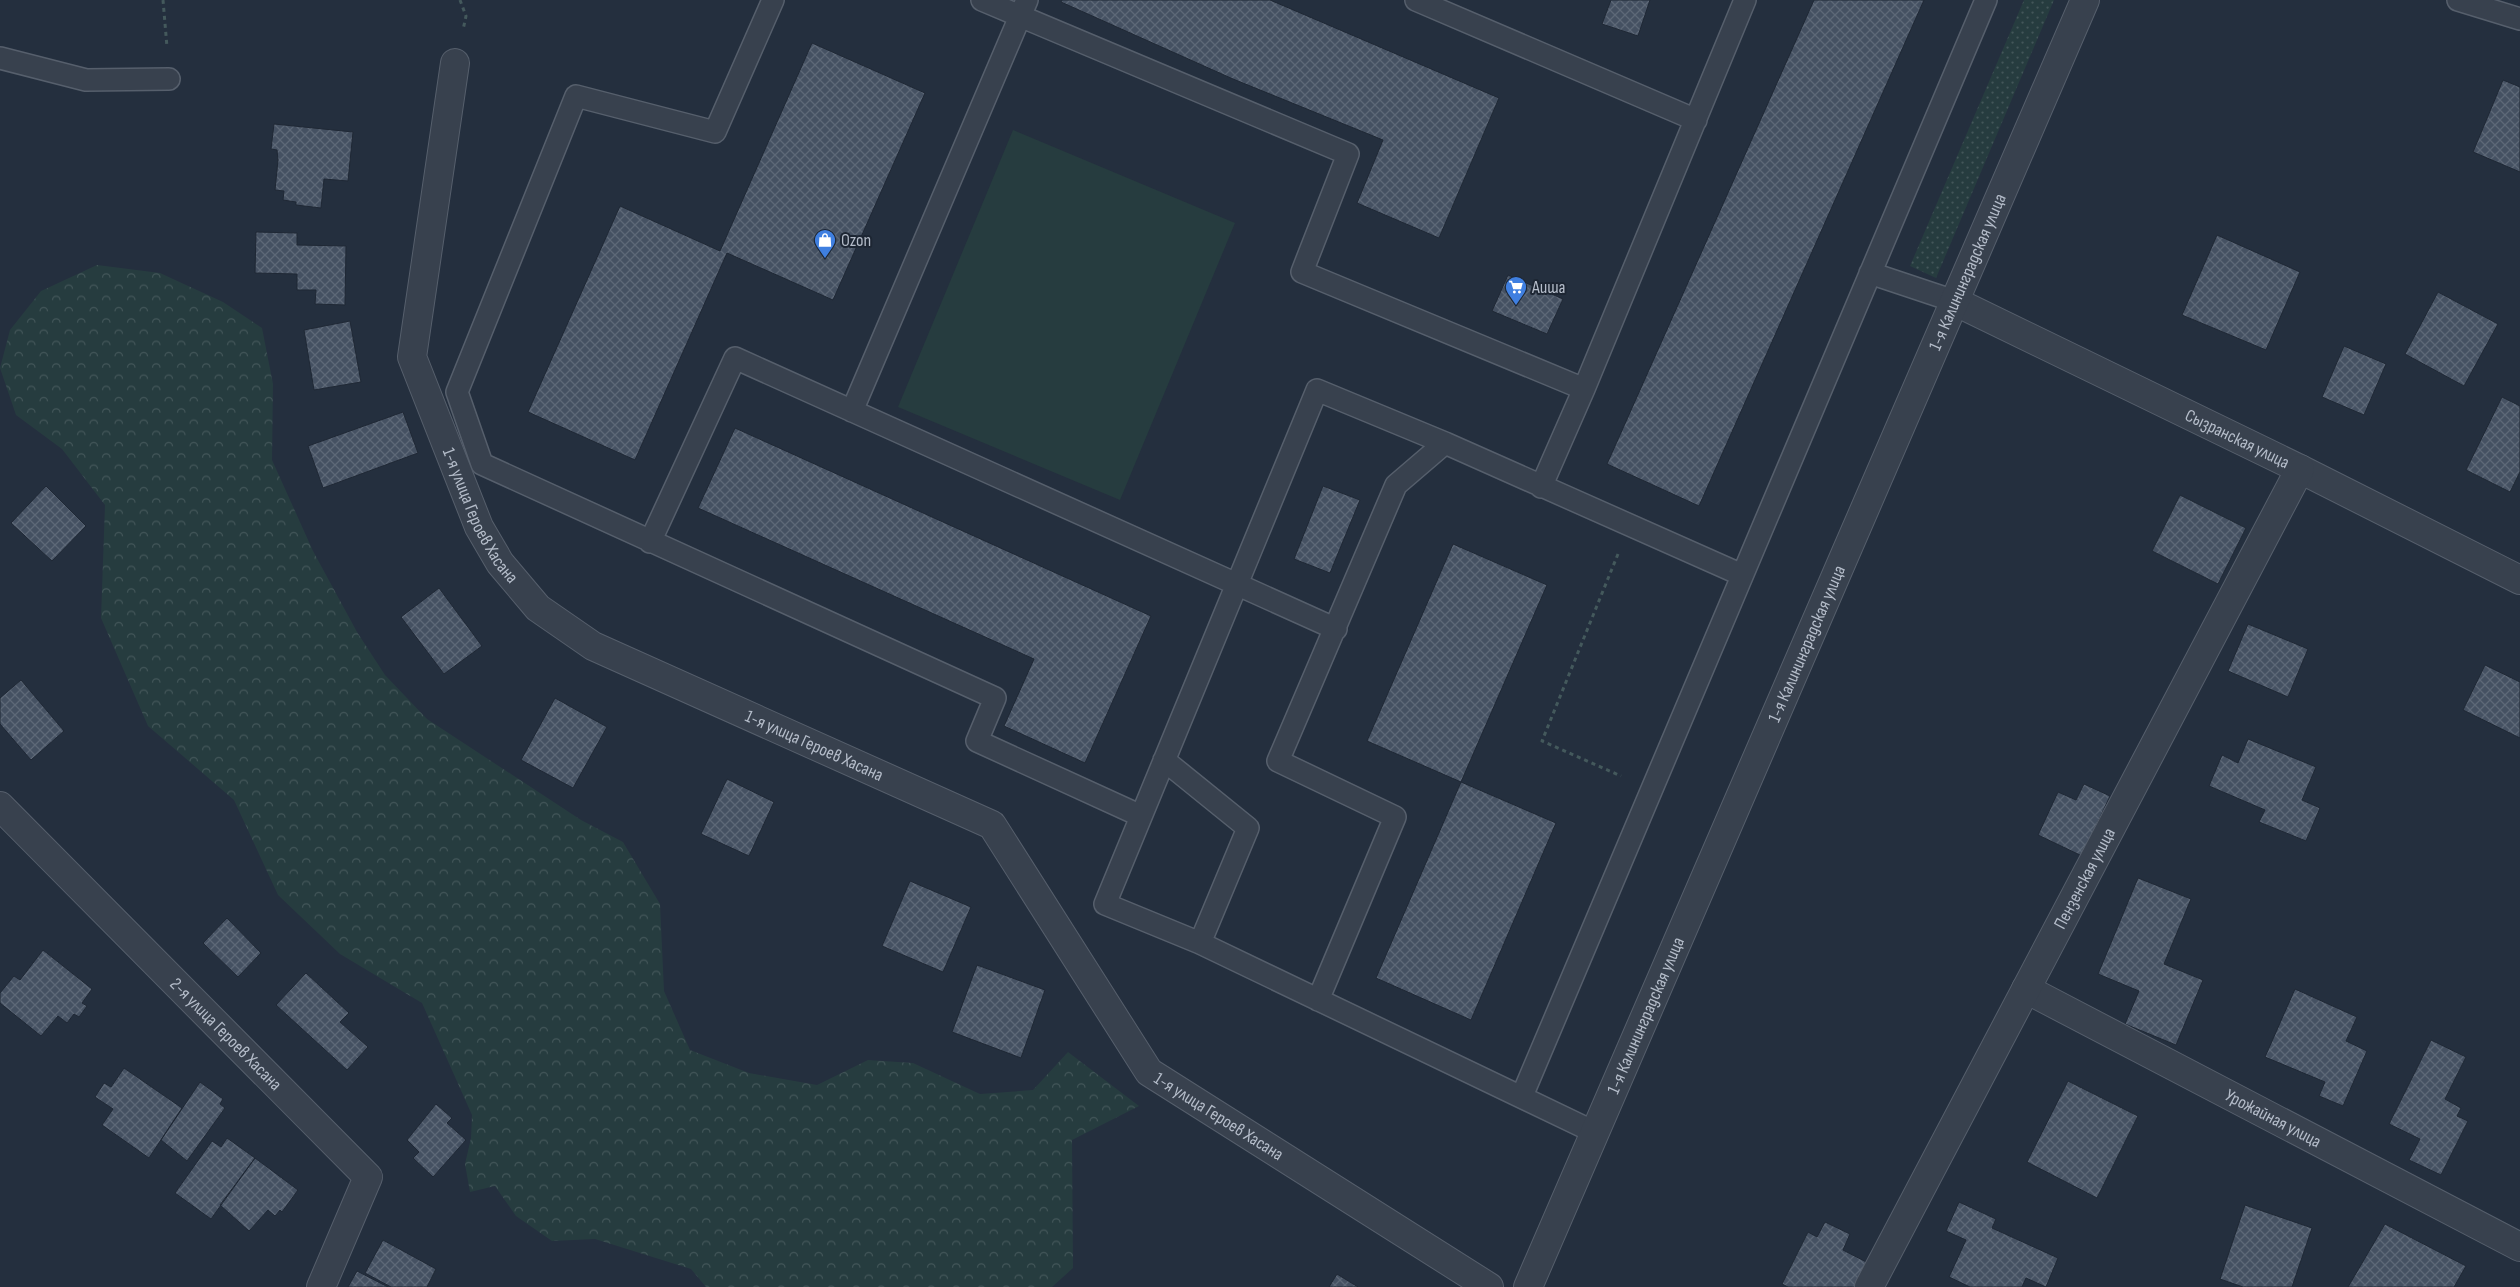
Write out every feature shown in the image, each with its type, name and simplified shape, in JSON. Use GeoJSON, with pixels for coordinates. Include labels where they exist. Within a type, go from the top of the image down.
{"type":"FeatureCollection","features":[{"type":"Feature","properties":{"kind":"street","name":"1-я Калининградская улица"},"geometry":{"type":"LineString","coordinates":[[1528,1287],[2085,0]]}},
{"type":"Feature","properties":{"kind":"street","name":"1-я улица Героев Хасана"},"geometry":{"type":"LineString","coordinates":[[454,63],[412,357],[479,527],[500,563],[538,608],[593,646],[992,825],[1149,1072],[1489,1287]]}},
{"type":"Feature","properties":{"kind":"street","name":"Сызранская улица"},"geometry":{"type":"LineString","coordinates":[[1954,301],[2300,469],[2520,580]]}},
{"type":"Feature","properties":{"kind":"street","name":"Пензенская улица"},"geometry":{"type":"LineString","coordinates":[[1869,1287],[2300,469]]}},
{"type":"Feature","properties":{"kind":"street","name":"2-я улица Героев Хасана"},"geometry":{"type":"LineString","coordinates":[[0,806],[368,1177],[321,1287]]}},
{"type":"Feature","properties":{"kind":"street","name":"Урожайная улица"},"geometry":{"type":"LineString","coordinates":[[2026,989],[2520,1247]]}},
{"type":"Feature","properties":{"kind":"lane"},"geometry":{"type":"LineString","coordinates":[[773,0],[715,132],[576,96],[457,392],[482,464],[995,698],[977,741],[1141,816]]}},
{"type":"Feature","properties":{"kind":"lane"},"geometry":{"type":"LineString","coordinates":[[982,0],[1024,8],[1348,154],[1302,272],[1584,389]]}},
{"type":"Feature","properties":{"kind":"lane"},"geometry":{"type":"LineString","coordinates":[[1416,0],[1696,120]]}},
{"type":"Feature","properties":{"kind":"lane"},"geometry":{"type":"LineString","coordinates":[[1541,487],[1584,389],[1745,0]]}},
{"type":"Feature","properties":{"kind":"lane"},"geometry":{"type":"LineString","coordinates":[[1522,1096],[1986,0]]}},
{"type":"Feature","properties":{"kind":"lane"},"geometry":{"type":"LineString","coordinates":[[2458,0],[2520,19]]}},
{"type":"Feature","properties":{"kind":"lane"},"geometry":{"type":"LineString","coordinates":[[852,412],[1024,8]]}},
{"type":"Feature","properties":{"kind":"lane"},"geometry":{"type":"LineString","coordinates":[[0,58],[86,80],[169,78]]}},
{"type":"Feature","properties":{"kind":"lane"},"geometry":{"type":"LineString","coordinates":[[1870,273],[1954,301]]}},
{"type":"Feature","properties":{"kind":"lane"},"geometry":{"type":"LineString","coordinates":[[650,542],[735,358],[1336,629]]}},
{"type":"Feature","properties":{"kind":"lane"},"geometry":{"type":"LineString","coordinates":[[1594,1132],[1200,943],[1104,904],[1317,390],[1445,443],[1742,575]]}},
{"type":"Feature","properties":{"kind":"lane"},"geometry":{"type":"LineString","coordinates":[[1318,1000],[1395,817],[1278,761],[1396,485],[1445,443]]}},
{"type":"Feature","properties":{"kind":"lane"},"geometry":{"type":"LineString","coordinates":[[1164,760],[1248,828],[1200,943]]}},
{"type":"Feature","properties":{"kind":"path"},"geometry":{"type":"LineString","coordinates":[[163,0],[169,78]]}},
{"type":"Feature","properties":{"kind":"path"},"geometry":{"type":"LineString","coordinates":[[1630,526],[1542,741],[1652,789]]}},
{"type":"Feature","properties":{"kind":"green space"},"geometry":{"type":"Polygon","coordinates":[[[2024,0],[2054,0],[1936,278],[1910,266],[2024,0]]]}},
{"type":"Feature","properties":{"kind":"green space"},"geometry":{"type":"Polygon","coordinates":[[[1013,130],[1235,223],[1120,500],[898,407],[1013,130]]]}},
{"type":"Feature","properties":{"kind":"green space"},"geometry":{"type":"Polygon","coordinates":[[[97,265],[160,273],[223,302],[262,328],[273,384],[272,460],[313,551],[357,632],[385,675],[427,719],[581,820],[623,842],[660,904],[664,991],[690,1050],[749,1073],[817,1085],[868,1060],[913,1063],[980,1094],[1033,1090],[1068,1052],[1139,1106],[1072,1140],[1073,1268],[1052,1287],[706,1287],[691,1269],[595,1239],[552,1241],[516,1216],[495,1186],[470,1192],[465,1164],[471,1138],[472,1115],[422,1003],[340,954],[278,895],[234,800],[148,726],[101,618],[105,505],[62,449],[16,415],[0,368],[10,330],[41,291],[97,265]]]}},
{"type":"Feature","properties":{"kind":"building"},"geometry":{"type":"Polygon","coordinates":[[[1062,0],[1270,0],[1499,98],[1439,238],[1357,203],[1383,140],[1233,79],[1061,2],[1062,0]]]}},
{"type":"Feature","properties":{"kind":"building"},"geometry":{"type":"Polygon","coordinates":[[[1611,0],[1650,0],[1638,36],[1602,24],[1611,0]]]}},
{"type":"Feature","properties":{"kind":"building"},"geometry":{"type":"Polygon","coordinates":[[[1814,0],[1924,0],[1699,506],[1607,464],[1814,0]]]}},
{"type":"Feature","properties":{"kind":"building"},"geometry":{"type":"Polygon","coordinates":[[[812,43],[925,93],[833,300],[727,253],[635,460],[528,412],[620,206],[720,251],[812,43]]]}},
{"type":"Feature","properties":{"kind":"building"},"geometry":{"type":"Polygon","coordinates":[[[2503,80],[2520,87],[2520,172],[2473,152],[2503,80]]]}},
{"type":"Feature","properties":{"kind":"building"},"geometry":{"type":"Polygon","coordinates":[[[274,124],[353,132],[348,181],[324,179],[321,208],[296,205],[296,202],[283,200],[284,191],[275,190],[278,160],[277,150],[271,149],[274,124]]]}},
{"type":"Feature","properties":{"kind":"building"},"geometry":{"type":"Polygon","coordinates":[[[256,232],[297,233],[297,245],[346,246],[345,305],[315,304],[316,290],[297,290],[297,274],[255,273],[256,232]]]}},
{"type":"Feature","properties":{"kind":"building"},"geometry":{"type":"Polygon","coordinates":[[[2217,235],[2300,272],[2266,350],[2182,315],[2217,235]]]}},
{"type":"Feature","properties":{"kind":"building"},"geometry":{"type":"Polygon","coordinates":[[[1508,275],[1563,299],[1547,334],[1492,311],[1508,275]]]}},
{"type":"Feature","properties":{"kind":"building"},"geometry":{"type":"Polygon","coordinates":[[[2438,292],[2498,324],[2464,386],[2405,354],[2438,292]]]}},
{"type":"Feature","properties":{"kind":"building"},"geometry":{"type":"Polygon","coordinates":[[[350,321],[361,382],[314,390],[304,330],[350,321]]]}},
{"type":"Feature","properties":{"kind":"building"},"geometry":{"type":"Polygon","coordinates":[[[2344,346],[2386,364],[2364,415],[2322,397],[2344,346]]]}},
{"type":"Feature","properties":{"kind":"building"},"geometry":{"type":"Polygon","coordinates":[[[2502,397],[2520,406],[2520,472],[2510,492],[2466,470],[2502,397]]]}},
{"type":"Feature","properties":{"kind":"building"},"geometry":{"type":"Polygon","coordinates":[[[403,412],[418,453],[323,488],[308,446],[403,412]]]}},
{"type":"Feature","properties":{"kind":"building"},"geometry":{"type":"Polygon","coordinates":[[[735,428],[1151,616],[1085,763],[1004,726],[1034,659],[698,508],[735,428]]]}},
{"type":"Feature","properties":{"kind":"building"},"geometry":{"type":"Polygon","coordinates":[[[46,486],[86,526],[52,561],[11,523],[46,486]]]}},
{"type":"Feature","properties":{"kind":"building"},"geometry":{"type":"Polygon","coordinates":[[[1323,486],[1360,500],[1330,573],[1294,559],[1323,486]]]}},
{"type":"Feature","properties":{"kind":"building"},"geometry":{"type":"Polygon","coordinates":[[[2180,495],[2246,528],[2218,584],[2152,551],[2180,495]]]}},
{"type":"Feature","properties":{"kind":"building"},"geometry":{"type":"Polygon","coordinates":[[[1453,544],[1547,585],[1461,782],[1367,741],[1453,544]]]}},
{"type":"Feature","properties":{"kind":"building"},"geometry":{"type":"Polygon","coordinates":[[[439,588],[482,646],[444,674],[401,617],[439,588]]]}},
{"type":"Feature","properties":{"kind":"building"},"geometry":{"type":"Polygon","coordinates":[[[2248,624],[2308,649],[2288,697],[2228,671],[2248,624]]]}},
{"type":"Feature","properties":{"kind":"building"},"geometry":{"type":"Polygon","coordinates":[[[2485,665],[2520,682],[2520,738],[2463,710],[2485,665]]]}},
{"type":"Feature","properties":{"kind":"building"},"geometry":{"type":"Polygon","coordinates":[[[21,680],[64,731],[31,760],[0,724],[0,698],[21,680]]]}},
{"type":"Feature","properties":{"kind":"building"},"geometry":{"type":"Polygon","coordinates":[[[555,698],[607,727],[573,788],[521,760],[555,698]]]}},
{"type":"Feature","properties":{"kind":"building"},"geometry":{"type":"Polygon","coordinates":[[[2248,739],[2316,767],[2302,800],[2320,808],[2306,841],[2259,822],[2265,810],[2209,786],[2222,755],[2238,763],[2248,739]]]}},
{"type":"Feature","properties":{"kind":"building"},"geometry":{"type":"Polygon","coordinates":[[[727,779],[774,802],[749,856],[701,834],[727,779]]]}},
{"type":"Feature","properties":{"kind":"building"},"geometry":{"type":"Polygon","coordinates":[[[1461,782],[1556,823],[1471,1020],[1376,978],[1461,782]]]}},
{"type":"Feature","properties":{"kind":"building"},"geometry":{"type":"Polygon","coordinates":[[[2084,784],[2110,796],[2082,856],[2038,835],[2058,792],[2076,800],[2084,784]]]}},
{"type":"Feature","properties":{"kind":"building"},"geometry":{"type":"Polygon","coordinates":[[[2138,878],[2191,899],[2164,964],[2203,980],[2176,1045],[2125,1024],[2139,991],[2098,974],[2138,878]]]}},
{"type":"Feature","properties":{"kind":"building"},"geometry":{"type":"Polygon","coordinates":[[[910,881],[971,907],[943,972],[882,946],[910,881]]]}},
{"type":"Feature","properties":{"kind":"building"},"geometry":{"type":"Polygon","coordinates":[[[227,918],[261,953],[238,977],[203,943],[227,918]]]}},
{"type":"Feature","properties":{"kind":"building"},"geometry":{"type":"Polygon","coordinates":[[[43,950],[92,989],[82,1003],[87,1006],[79,1017],[74,1014],[67,1023],[58,1016],[41,1036],[0,1003],[0,993],[14,976],[20,980],[43,950]]]}},
{"type":"Feature","properties":{"kind":"building"},"geometry":{"type":"Polygon","coordinates":[[[977,965],[1045,990],[1021,1058],[952,1032],[977,965]]]}},
{"type":"Feature","properties":{"kind":"building"},"geometry":{"type":"Polygon","coordinates":[[[306,973],[349,1013],[340,1022],[368,1047],[347,1070],[276,1005],[306,973]]]}},
{"type":"Feature","properties":{"kind":"building"},"geometry":{"type":"Polygon","coordinates":[[[2295,989],[2357,1017],[2346,1041],[2367,1051],[2343,1106],[2319,1096],[2325,1082],[2265,1057],[2295,989]]]}},
{"type":"Feature","properties":{"kind":"building"},"geometry":{"type":"Polygon","coordinates":[[[2431,1040],[2466,1057],[2445,1099],[2461,1108],[2457,1116],[2468,1121],[2441,1175],[2409,1160],[2420,1139],[2389,1124],[2431,1040]]]}},
{"type":"Feature","properties":{"kind":"building"},"geometry":{"type":"Polygon","coordinates":[[[124,1068],[182,1108],[149,1158],[102,1125],[113,1109],[95,1097],[104,1083],[111,1087],[124,1068]]]}},
{"type":"Feature","properties":{"kind":"building"},"geometry":{"type":"Polygon","coordinates":[[[2068,1081],[2138,1116],[2097,1198],[2027,1162],[2068,1081]]]}},
{"type":"Feature","properties":{"kind":"building"},"geometry":{"type":"Polygon","coordinates":[[[200,1082],[223,1099],[220,1104],[225,1108],[187,1161],[161,1140],[200,1082]]]}},
{"type":"Feature","properties":{"kind":"building"},"geometry":{"type":"Polygon","coordinates":[[[436,1104],[452,1118],[447,1123],[466,1140],[433,1177],[413,1158],[419,1152],[407,1140],[436,1104]]]}},
{"type":"Feature","properties":{"kind":"building"},"geometry":{"type":"Polygon","coordinates":[[[227,1138],[255,1158],[211,1219],[175,1193],[212,1141],[221,1147],[227,1138]]]}},
{"type":"Feature","properties":{"kind":"building"},"geometry":{"type":"Polygon","coordinates":[[[255,1158],[298,1190],[282,1212],[280,1210],[275,1216],[268,1210],[249,1231],[220,1205],[255,1158]]]}},
{"type":"Feature","properties":{"kind":"building"},"geometry":{"type":"Polygon","coordinates":[[[1959,1202],[1996,1219],[1992,1228],[2058,1258],[2046,1287],[2026,1278],[2022,1287],[1970,1287],[1949,1277],[1966,1240],[1946,1231],[1959,1202]]]}},
{"type":"Feature","properties":{"kind":"building"},"geometry":{"type":"Polygon","coordinates":[[[2245,1205],[2312,1228],[2292,1287],[2243,1287],[2220,1279],[2245,1205]]]}},
{"type":"Feature","properties":{"kind":"building"},"geometry":{"type":"Polygon","coordinates":[[[1825,1222],[1850,1234],[1843,1250],[1874,1266],[1864,1287],[1788,1287],[1782,1284],[1808,1232],[1817,1237],[1825,1222]]]}},
{"type":"Feature","properties":{"kind":"building"},"geometry":{"type":"Polygon","coordinates":[[[2385,1224],[2466,1266],[2454,1287],[2348,1287],[2385,1224]]]}},
{"type":"Feature","properties":{"kind":"building"},"geometry":{"type":"Polygon","coordinates":[[[383,1240],[436,1269],[427,1287],[391,1287],[365,1273],[383,1240]]]}},
{"type":"Feature","properties":{"kind":"building"},"geometry":{"type":"Polygon","coordinates":[[[357,1271],[388,1287],[348,1287],[357,1271]]]}},
{"type":"Feature","properties":{"kind":"building"},"geometry":{"type":"Polygon","coordinates":[[[1337,1274],[1358,1287],[1329,1287],[1337,1274]]]}},
{"type":"Feature","properties":{"kind":"place","name":"Ozon"},"geometry":{"type":"Point","coordinates":[825,259]}},
{"type":"Feature","properties":{"kind":"place","name":"Аиша"},"geometry":{"type":"Point","coordinates":[1516,306]}}]}
